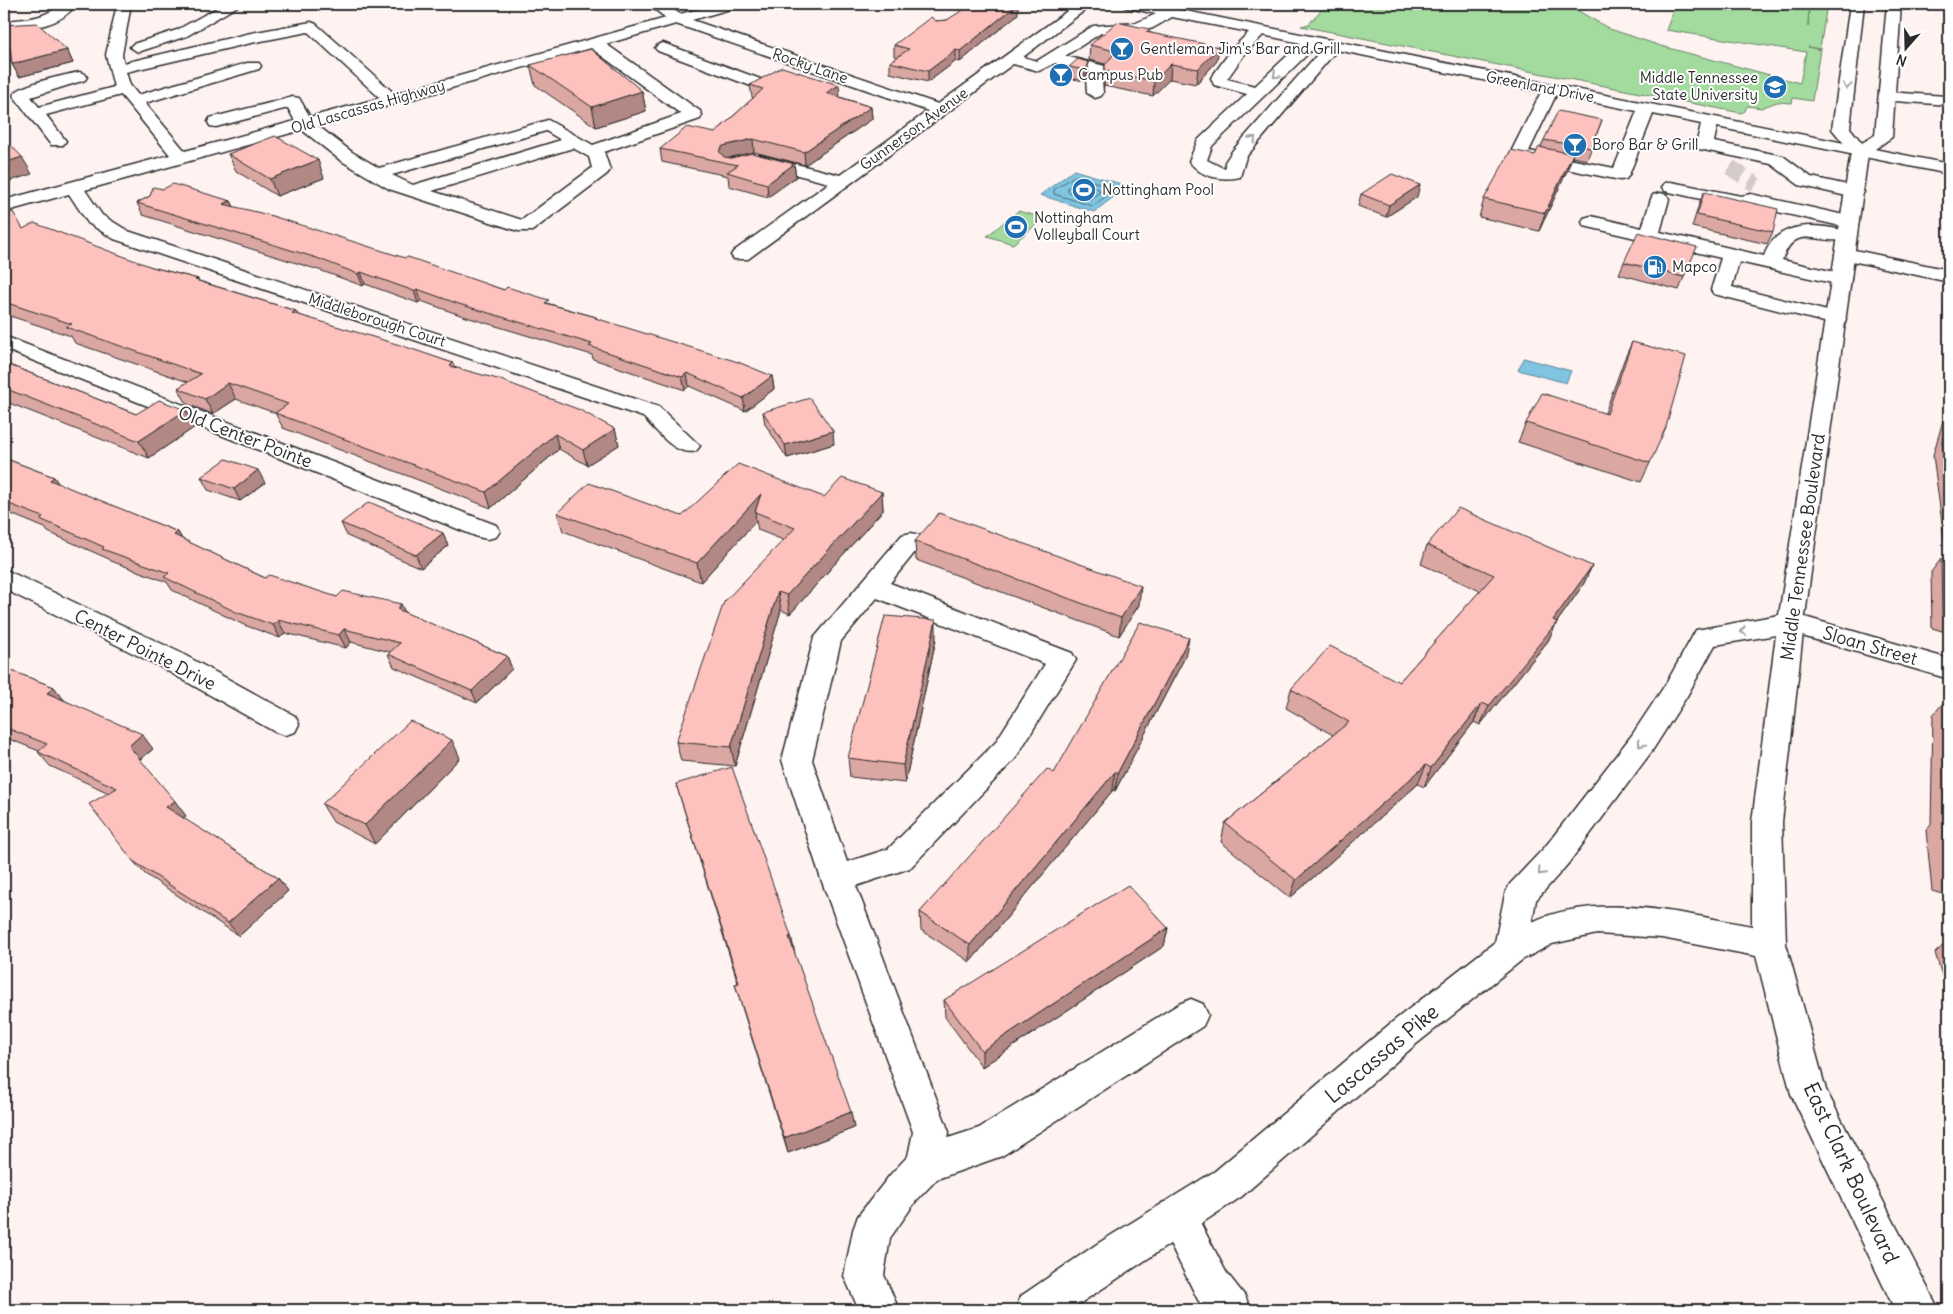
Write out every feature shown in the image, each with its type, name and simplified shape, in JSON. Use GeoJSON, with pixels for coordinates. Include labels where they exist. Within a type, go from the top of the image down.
{"type":"FeatureCollection","features":[{"type":"Feature","properties":{"kind":"street"},"geometry":{"type":"LineString","coordinates":[[41,6],[71,4]]}},
{"type":"Feature","properties":{"kind":"street"},"geometry":{"type":"LineString","coordinates":[[4,25],[44,22],[59,15],[71,4]]}},
{"type":"Feature","properties":{"kind":"street"},"geometry":{"type":"LineString","coordinates":[[124,4],[115,52],[118,70],[129,95],[182,159]]}},
{"type":"Feature","properties":{"kind":"street"},"geometry":{"type":"LineString","coordinates":[[115,52],[156,43],[182,34],[234,4]]}},
{"type":"Feature","properties":{"kind":"street","name":"Rocky Lane"},"geometry":{"type":"LineString","coordinates":[[655,4],[679,20],[941,110]]}},
{"type":"Feature","properties":{"kind":"street","name":"Old Lascassas Highway"},"geometry":{"type":"LineString","coordinates":[[4,206],[182,159],[732,4]]}},
{"type":"Feature","properties":{"kind":"street","name":"Gunnerson Avenue"},"geometry":{"type":"LineString","coordinates":[[741,255],[1086,4]]}},
{"type":"Feature","properties":{"kind":"street","name":"Greenland Drive"},"geometry":{"type":"LineString","coordinates":[[1130,4],[1949,170]]}},
{"type":"Feature","properties":{"kind":"street"},"geometry":{"type":"LineString","coordinates":[[1188,4],[1199,18]]}},
{"type":"Feature","properties":{"kind":"street"},"geometry":{"type":"LineString","coordinates":[[1857,4],[1841,129],[1860,152],[1883,137],[1894,4]]}},
{"type":"Feature","properties":{"kind":"street"},"geometry":{"type":"LineString","coordinates":[[1026,75],[1089,33],[1102,27],[1136,28],[1148,25],[1169,12]]}},
{"type":"Feature","properties":{"kind":"street"},"geometry":{"type":"LineString","coordinates":[[118,70],[251,38],[312,26],[392,100]]}},
{"type":"Feature","properties":{"kind":"street"},"geometry":{"type":"LineString","coordinates":[[1259,92],[1220,82],[1219,78],[1238,52],[1260,31]]}},
{"type":"Feature","properties":{"kind":"street"},"geometry":{"type":"LineString","coordinates":[[691,58],[731,39]]}},
{"type":"Feature","properties":{"kind":"street"},"geometry":{"type":"LineString","coordinates":[[1037,40],[1069,47]]}},
{"type":"Feature","properties":{"kind":"street"},"geometry":{"type":"LineString","coordinates":[[1312,41],[1204,144],[1198,161],[1214,173],[1226,175],[1234,173],[1234,162],[1239,154],[1333,46]]}},
{"type":"Feature","properties":{"kind":"street"},"geometry":{"type":"LineString","coordinates":[[591,151],[694,116],[595,44]]}},
{"type":"Feature","properties":{"kind":"street"},"geometry":{"type":"LineString","coordinates":[[663,48],[757,83]]}},
{"type":"Feature","properties":{"kind":"street"},"geometry":{"type":"LineString","coordinates":[[1010,59],[1104,70],[1094,78],[1095,93]]}},
{"type":"Feature","properties":{"kind":"street"},"geometry":{"type":"LineString","coordinates":[[35,113],[129,95],[253,66]]}},
{"type":"Feature","properties":{"kind":"street"},"geometry":{"type":"LineString","coordinates":[[57,141],[21,95],[40,87],[79,77]]}},
{"type":"Feature","properties":{"kind":"street"},"geometry":{"type":"LineString","coordinates":[[1551,89],[1519,154],[1620,175],[1647,108]]}},
{"type":"Feature","properties":{"kind":"street"},"geometry":{"type":"LineString","coordinates":[[1886,97],[1928,99],[1948,96]]}},
{"type":"Feature","properties":{"kind":"street"},"geometry":{"type":"LineString","coordinates":[[216,122],[294,102],[305,124],[346,156],[395,185],[524,227],[601,170],[597,156],[548,125],[377,174]]}},
{"type":"Feature","properties":{"kind":"street"},"geometry":{"type":"LineString","coordinates":[[1705,145],[1710,121]]}},
{"type":"Feature","properties":{"kind":"street"},"geometry":{"type":"LineString","coordinates":[[412,191],[574,142]]}},
{"type":"Feature","properties":{"kind":"street"},"geometry":{"type":"LineString","coordinates":[[1705,145],[1751,163]]}},
{"type":"Feature","properties":{"kind":"street"},"geometry":{"type":"LineString","coordinates":[[1705,145],[1730,167]]}},
{"type":"Feature","properties":{"kind":"street"},"geometry":{"type":"LineString","coordinates":[[1705,145],[1777,160],[1805,182],[1854,192]]}},
{"type":"Feature","properties":{"kind":"street","name":"Middle Tennessee Boulevard"},"geometry":{"type":"LineString","coordinates":[[1769,944],[1767,822],[1791,623],[1860,152]]}},
{"type":"Feature","properties":{"kind":"street"},"geometry":{"type":"LineString","coordinates":[[739,162],[754,159],[768,161],[843,181]]}},
{"type":"Feature","properties":{"kind":"street"},"geometry":{"type":"LineString","coordinates":[[1798,210],[1805,182]]}},
{"type":"Feature","properties":{"kind":"street"},"geometry":{"type":"LineString","coordinates":[[1756,185],[1848,238],[1949,276]]}},
{"type":"Feature","properties":{"kind":"street","name":"Middleborough Court"},"geometry":{"type":"LineString","coordinates":[[74,187],[95,220],[121,235],[652,412],[688,446]]}},
{"type":"Feature","properties":{"kind":"street"},"geometry":{"type":"LineString","coordinates":[[1782,188],[1798,210]]}},
{"type":"Feature","properties":{"kind":"street"},"geometry":{"type":"LineString","coordinates":[[1650,235],[1665,194],[1741,202],[1752,200],[1798,210]]}},
{"type":"Feature","properties":{"kind":"street"},"geometry":{"type":"LineString","coordinates":[[1591,222],[1842,279]]}},
{"type":"Feature","properties":{"kind":"street"},"geometry":{"type":"LineString","coordinates":[[1782,306],[1781,265],[1775,248],[1790,234],[1810,230],[1848,238]]}},
{"type":"Feature","properties":{"kind":"street"},"geometry":{"type":"LineString","coordinates":[[1732,254],[1722,290],[1836,319]]}},
{"type":"Feature","properties":{"kind":"street","name":"Old Center Pointe"},"geometry":{"type":"LineString","coordinates":[[4,342],[487,531]]}},
{"type":"Feature","properties":{"kind":"street"},"geometry":{"type":"LineString","coordinates":[[911,541],[828,638],[797,760],[837,879],[931,1132],[925,1165]]}},
{"type":"Feature","properties":{"kind":"street","name":"Center Pointe Drive"},"geometry":{"type":"LineString","coordinates":[[4,578],[167,658],[286,724]]}},
{"type":"Feature","properties":{"kind":"street"},"geometry":{"type":"LineString","coordinates":[[837,879],[899,859],[1005,750],[1062,660],[872,586]]}},
{"type":"Feature","properties":{"kind":"street"},"geometry":{"type":"LineString","coordinates":[[1510,950],[1521,894],[1556,856],[1642,743],[1677,689],[1706,637],[1791,623]]}},
{"type":"Feature","properties":{"kind":"street","name":"Sloan Street"},"geometry":{"type":"LineString","coordinates":[[1791,623],[1949,669]]}},
{"type":"Feature","properties":{"kind":"street","name":"Lascassas Pike"},"geometry":{"type":"LineString","coordinates":[[1035,1310],[1111,1258],[1228,1184],[1404,1034],[1510,950],[1546,931],[1596,920],[1662,924],[1769,944]]}},
{"type":"Feature","properties":{"kind":"street","name":"East Clark Boulevard"},"geometry":{"type":"LineString","coordinates":[[1769,944],[1809,1094],[1911,1299],[1919,1310]]}},
{"type":"Feature","properties":{"kind":"street"},"geometry":{"type":"LineString","coordinates":[[879,1310],[864,1276],[872,1230],[903,1188],[925,1165],[989,1143],[1190,1016]]}},
{"type":"Feature","properties":{"kind":"street"},"geometry":{"type":"LineString","coordinates":[[1176,1217],[1212,1286],[1231,1310]]}},
{"type":"Feature","properties":{"kind":"green space"},"geometry":{"type":"Polygon","coordinates":[[[1326,4],[1566,4],[1610,29],[1661,46],[1800,83],[1806,52],[1666,30],[1676,4],[1827,4],[1820,49],[1808,47],[1820,50],[1812,101],[1793,98],[1792,103],[1777,102],[1761,108],[1747,106],[1745,111],[1741,113],[1301,26],[1309,24],[1326,4]]]}},
{"type":"Feature","properties":{"kind":"green space","name":"Nottingham Volleyball Court"},"geometry":{"type":"Polygon","coordinates":[[[1018,211],[1044,218],[1013,244],[987,236],[1018,211]]]}},
{"type":"Feature","properties":{"kind":"water","name":"Nottingham Pool"},"geometry":{"type":"Polygon","coordinates":[[[1074,170],[1128,186],[1094,212],[1040,195],[1074,170]]]}},
{"type":"Feature","properties":{"kind":"water"},"geometry":{"type":"Polygon","coordinates":[[[1524,358],[1571,371],[1566,383],[1518,370],[1524,358]]]}},
{"type":"Feature","properties":{"kind":"building"},"geometry":{"type":"Polygon","coordinates":[[[972,4],[1018,4],[960,51],[956,50],[928,71],[890,62],[909,49],[894,45],[931,17],[936,21],[947,20],[972,4]]]}},
{"type":"Feature","properties":{"kind":"building"},"geometry":{"type":"Polygon","coordinates":[[[1117,22],[1149,29],[1146,32],[1219,47],[1198,69],[1171,64],[1154,81],[1105,71],[1105,65],[1114,54],[1111,50],[1090,45],[1117,22]]]}},
{"type":"Feature","properties":{"kind":"building"},"geometry":{"type":"Polygon","coordinates":[[[37,23],[67,50],[12,64],[10,48],[4,48],[4,25],[37,23]]]}},
{"type":"Feature","properties":{"kind":"building"},"geometry":{"type":"Polygon","coordinates":[[[591,49],[642,91],[592,107],[530,65],[591,49]]]}},
{"type":"Feature","properties":{"kind":"building"},"geometry":{"type":"Polygon","coordinates":[[[1078,59],[1088,62],[1085,70],[1069,67],[1078,59]]]}},
{"type":"Feature","properties":{"kind":"building"},"geometry":{"type":"Polygon","coordinates":[[[782,67],[839,85],[826,93],[871,107],[804,152],[753,139],[723,146],[719,151],[724,157],[731,158],[752,153],[794,164],[767,184],[727,172],[738,165],[660,149],[687,127],[715,133],[763,89],[750,85],[782,67]]]}},
{"type":"Feature","properties":{"kind":"building"},"geometry":{"type":"Polygon","coordinates":[[[1558,111],[1602,120],[1591,148],[1544,140],[1558,111]]]}},
{"type":"Feature","properties":{"kind":"building"},"geometry":{"type":"Polygon","coordinates":[[[275,136],[318,160],[270,179],[228,154],[275,136]]]}},
{"type":"Feature","properties":{"kind":"building"},"geometry":{"type":"Polygon","coordinates":[[[4,138],[22,157],[4,163],[4,138]]]}},
{"type":"Feature","properties":{"kind":"building"},"geometry":{"type":"Polygon","coordinates":[[[1539,147],[1573,154],[1545,213],[1484,199],[1511,150],[1535,155],[1539,147]]]}},
{"type":"Feature","properties":{"kind":"building"},"geometry":{"type":"Polygon","coordinates":[[[1392,174],[1420,185],[1389,205],[1361,194],[1392,174]]]}},
{"type":"Feature","properties":{"kind":"building"},"geometry":{"type":"Polygon","coordinates":[[[173,184],[231,201],[223,204],[269,215],[405,258],[408,257],[504,290],[507,287],[549,300],[545,303],[596,317],[738,362],[772,376],[743,398],[687,373],[682,377],[589,346],[592,344],[459,304],[417,289],[414,291],[361,272],[358,274],[317,258],[137,203],[150,196],[153,187],[163,189],[173,184]]]}},
{"type":"Feature","properties":{"kind":"building"},"geometry":{"type":"Polygon","coordinates":[[[1704,192],[1778,209],[1773,232],[1697,215],[1704,192]]]}},
{"type":"Feature","properties":{"kind":"building"},"geometry":{"type":"Polygon","coordinates":[[[13,212],[23,229],[34,223],[152,267],[198,279],[195,280],[296,311],[292,313],[400,345],[453,363],[450,366],[501,380],[580,410],[615,429],[583,450],[555,434],[486,492],[275,413],[288,404],[228,383],[205,399],[178,388],[201,374],[66,327],[72,324],[4,302],[4,215],[13,212]]]}},
{"type":"Feature","properties":{"kind":"building"},"geometry":{"type":"Polygon","coordinates":[[[1638,232],[1697,247],[1684,277],[1624,262],[1638,232]]]}},
{"type":"Feature","properties":{"kind":"building"},"geometry":{"type":"Polygon","coordinates":[[[1632,342],[1686,356],[1666,427],[1650,463],[1526,423],[1542,393],[1607,414],[1632,342]]]}},
{"type":"Feature","properties":{"kind":"building"},"geometry":{"type":"Polygon","coordinates":[[[4,363],[136,414],[159,400],[186,410],[139,441],[4,388],[4,363]]]}},
{"type":"Feature","properties":{"kind":"building"},"geometry":{"type":"Polygon","coordinates":[[[810,398],[833,431],[785,445],[763,412],[810,398]]]}},
{"type":"Feature","properties":{"kind":"building"},"geometry":{"type":"Polygon","coordinates":[[[1949,416],[1949,497],[1942,442],[1949,416]]]}},
{"type":"Feature","properties":{"kind":"building"},"geometry":{"type":"Polygon","coordinates":[[[4,458],[54,477],[50,480],[178,532],[174,535],[265,578],[269,575],[337,597],[343,591],[401,604],[397,609],[507,656],[472,691],[388,654],[400,643],[344,629],[339,635],[278,620],[273,625],[236,612],[164,577],[169,573],[102,549],[104,547],[40,519],[43,517],[4,502],[4,458]]]}},
{"type":"Feature","properties":{"kind":"building"},"geometry":{"type":"Polygon","coordinates":[[[226,459],[258,470],[234,489],[201,477],[226,459]]]}},
{"type":"Feature","properties":{"kind":"building"},"geometry":{"type":"Polygon","coordinates":[[[738,464],[824,497],[842,478],[882,492],[787,595],[778,592],[731,747],[676,742],[724,602],[795,528],[755,512],[761,494],[697,563],[557,513],[589,483],[682,516],[738,464]]]}},
{"type":"Feature","properties":{"kind":"building"},"geometry":{"type":"Polygon","coordinates":[[[369,502],[443,533],[416,555],[341,523],[369,502]]]}},
{"type":"Feature","properties":{"kind":"building"},"geometry":{"type":"Polygon","coordinates":[[[1458,508],[1592,566],[1553,620],[1557,622],[1489,706],[1482,703],[1431,768],[1426,765],[1296,880],[1225,823],[1349,722],[1291,689],[1330,646],[1399,682],[1494,575],[1427,545],[1458,508]]]}},
{"type":"Feature","properties":{"kind":"building"},"geometry":{"type":"Polygon","coordinates":[[[939,513],[1141,586],[1121,618],[915,541],[939,513]]]}},
{"type":"Feature","properties":{"kind":"building"},"geometry":{"type":"Polygon","coordinates":[[[1941,559],[1949,561],[1949,617],[1942,615],[1941,559]]]}},
{"type":"Feature","properties":{"kind":"building"},"geometry":{"type":"Polygon","coordinates":[[[885,616],[936,620],[903,765],[848,758],[885,616]]]}},
{"type":"Feature","properties":{"kind":"building"},"geometry":{"type":"Polygon","coordinates":[[[1140,622],[1189,638],[1118,772],[1115,772],[970,945],[920,912],[1047,769],[1054,773],[1140,622]]]}},
{"type":"Feature","properties":{"kind":"building"},"geometry":{"type":"Polygon","coordinates":[[[4,668],[54,687],[47,693],[142,734],[129,746],[175,801],[166,807],[278,878],[228,923],[133,861],[89,804],[117,788],[38,752],[47,744],[4,727],[4,668]]]}},
{"type":"Feature","properties":{"kind":"building"},"geometry":{"type":"Polygon","coordinates":[[[1948,697],[1949,873],[1943,812],[1948,813],[1948,697]]]}},
{"type":"Feature","properties":{"kind":"building"},"geometry":{"type":"Polygon","coordinates":[[[410,721],[452,740],[365,825],[322,804],[410,721]]]}},
{"type":"Feature","properties":{"kind":"building"},"geometry":{"type":"Polygon","coordinates":[[[732,767],[791,936],[789,937],[851,1112],[784,1138],[735,984],[739,983],[676,784],[732,767]]]}},
{"type":"Feature","properties":{"kind":"building"},"geometry":{"type":"Polygon","coordinates":[[[1128,885],[1168,928],[982,1051],[944,1000],[1128,885]]]}},
{"type":"Feature","properties":{"kind":"tunnel"},"geometry":{"type":"LineString","coordinates":[[1730,167],[1756,185]]}},
{"type":"Feature","properties":{"kind":"place","name":"Gentleman Jim's Bar and Grill"},"geometry":{"type":"Point","coordinates":[1122,49]}},
{"type":"Feature","properties":{"kind":"place","name":"Campus Pub"},"geometry":{"type":"Point","coordinates":[1061,75]}},
{"type":"Feature","properties":{"kind":"place","name":"Middle Tennessee State University"},"geometry":{"type":"Point","coordinates":[1775,87]}},
{"type":"Feature","properties":{"kind":"place","name":"Boro Bar & Grill"},"geometry":{"type":"Point","coordinates":[1575,145]}},
{"type":"Feature","properties":{"kind":"place","name":"Nottingham Pool"},"geometry":{"type":"Point","coordinates":[1084,190]}},
{"type":"Feature","properties":{"kind":"place","name":"Nottingham Volleyball Court"},"geometry":{"type":"Point","coordinates":[1016,227]}},
{"type":"Feature","properties":{"kind":"place","name":"Mapco"},"geometry":{"type":"Point","coordinates":[1655,267]}}]}
